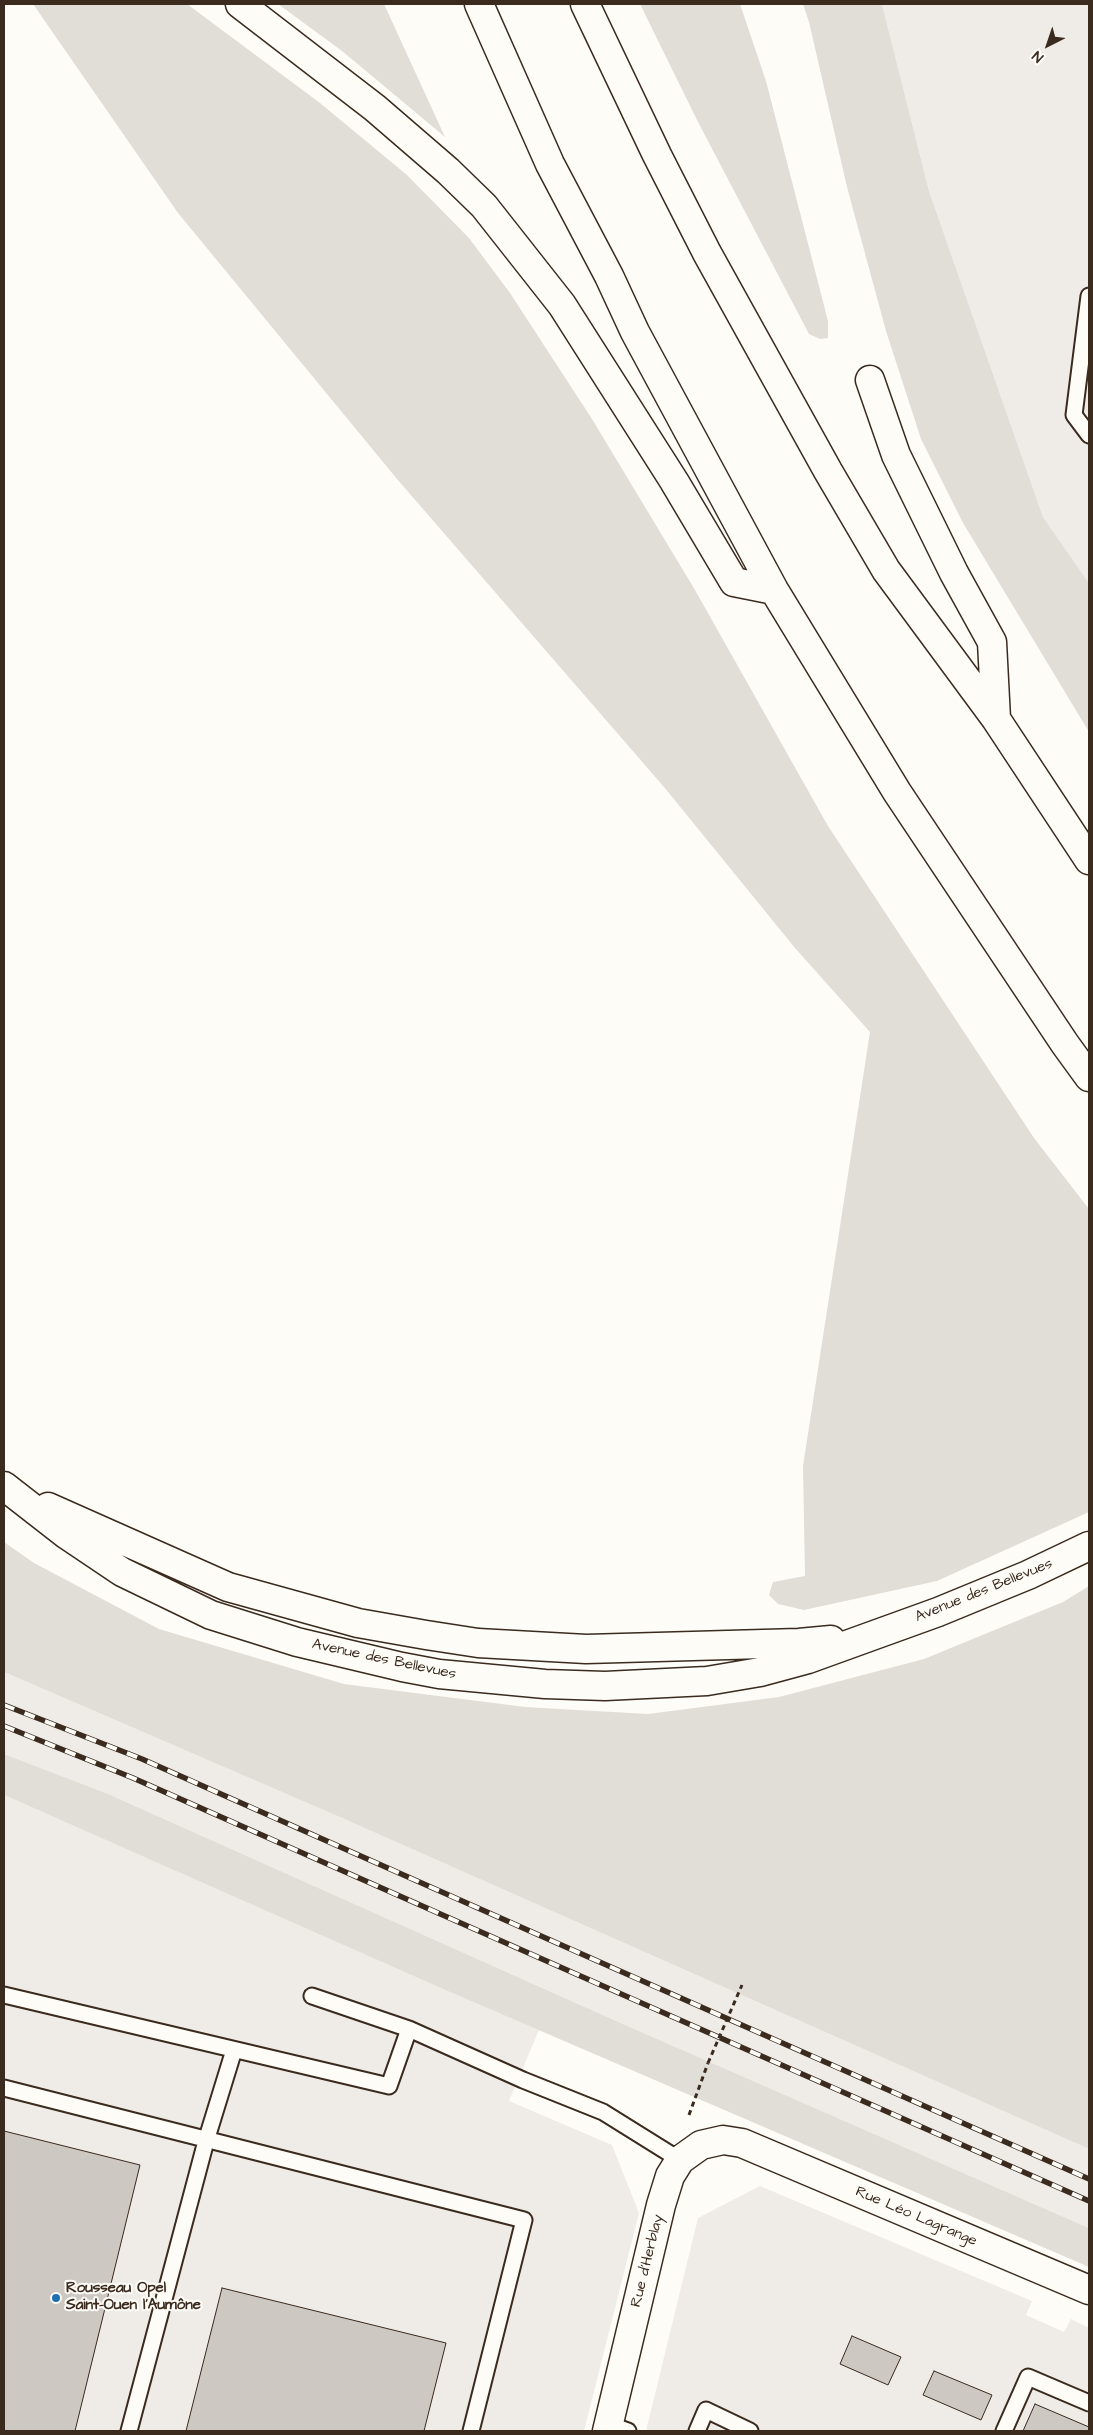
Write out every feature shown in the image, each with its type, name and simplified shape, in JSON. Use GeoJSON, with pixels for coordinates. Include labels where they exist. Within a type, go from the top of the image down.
{"type":"FeatureCollection","features":[{"type":"Feature","properties":{"kind":"main road"},"geometry":{"type":"LineString","coordinates":[[240,4],[375,108],[448,171],[484,206],[562,305],[674,481],[734,582],[774,590]]}},
{"type":"Feature","properties":{"kind":"main road"},"geometry":{"type":"LineString","coordinates":[[479,4],[550,164],[609,276],[635,332],[774,590],[897,792],[1089,1077]]}},
{"type":"Feature","properties":{"kind":"main road"},"geometry":{"type":"LineString","coordinates":[[586,4],[657,155],[707,253],[886,570],[996,719],[1089,860]]}},
{"type":"Feature","properties":{"kind":"main road"},"geometry":{"type":"LineString","coordinates":[[870,380],[896,455],[954,573],[992,642],[996,719]]}},
{"type":"Feature","properties":{"kind":"main road","name":"Avenue des Bellevues"},"geometry":{"type":"LineString","coordinates":[[9,1489],[228,1587],[358,1622],[426,1635],[506,1645],[595,1649],[799,1643],[877,1633]]}},
{"type":"Feature","properties":{"kind":"main road","name":"Avenue des Bellevues"},"geometry":{"type":"LineString","coordinates":[[9,1489],[67,1535],[122,1572],[211,1614],[306,1644],[439,1674],[545,1684],[606,1686],[707,1681],[760,1672],[808,1660],[956,1605],[1028,1575],[1089,1546]]}},
{"type":"Feature","properties":{"kind":"main road","name":"Rue d'Herblay"},"geometry":{"type":"LineString","coordinates":[[614,2429],[661,2205],[670,2176],[680,2160],[701,2145],[723,2140],[742,2143]]}},
{"type":"Feature","properties":{"kind":"main road","name":"Rue Léo Lagrange"},"geometry":{"type":"LineString","coordinates":[[742,2143],[1089,2290]]}},
{"type":"Feature","properties":{"kind":"lane"},"geometry":{"type":"LineString","coordinates":[[1089,296],[1074,415],[1089,435]]}},
{"type":"Feature","properties":{"kind":"lane"},"geometry":{"type":"LineString","coordinates":[[4,1996],[389,2086],[409,2029]]}},
{"type":"Feature","properties":{"kind":"lane"},"geometry":{"type":"LineString","coordinates":[[312,1996],[409,2029],[523,2080],[603,2112],[680,2160]]}},
{"type":"Feature","properties":{"kind":"lane"},"geometry":{"type":"LineString","coordinates":[[130,2431],[206,2141],[234,2050]]}},
{"type":"Feature","properties":{"kind":"lane"},"geometry":{"type":"LineString","coordinates":[[4,2088],[206,2141],[524,2220],[471,2431]]}},
{"type":"Feature","properties":{"kind":"lane"},"geometry":{"type":"LineString","coordinates":[[1004,2431],[1028,2376],[1089,2403]]}},
{"type":"Feature","properties":{"kind":"lane"},"geometry":{"type":"LineString","coordinates":[[697,2431],[706,2410],[750,2431]]}},
{"type":"Feature","properties":{"kind":"path"},"geometry":{"type":"LineString","coordinates":[[708,2063],[742,1985]]}},
{"type":"Feature","properties":{"kind":"shaded area"},"geometry":{"type":"Polygon","coordinates":[[[33,4],[187,4],[320,103],[407,175],[469,238],[510,293],[592,419],[695,590],[828,826],[1034,1138],[1089,1209],[1089,1512],[937,1581],[804,1610],[778,1604],[769,1595],[773,1582],[805,1576],[803,1466],[870,1032],[795,948],[664,787],[397,479],[178,213],[33,4]]]}},
{"type":"Feature","properties":{"kind":"shaded area"},"geometry":{"type":"Polygon","coordinates":[[[278,4],[384,4],[445,137],[342,51],[278,4]]]}},
{"type":"Feature","properties":{"kind":"shaded area"},"geometry":{"type":"Polygon","coordinates":[[[640,4],[740,4],[766,81],[828,321],[828,338],[820,339],[809,334],[697,120],[640,4]]]}},
{"type":"Feature","properties":{"kind":"shaded area"},"geometry":{"type":"Polygon","coordinates":[[[803,4],[882,4],[929,191],[1043,517],[1089,583],[1089,732],[963,523],[921,439],[886,331],[847,187],[809,22],[803,4]]]}},
{"type":"Feature","properties":{"kind":"shaded area"},"geometry":{"type":"Polygon","coordinates":[[[882,4],[1089,4],[1089,583],[1043,517],[929,191],[882,4]]]}},
{"type":"Feature","properties":{"kind":"shaded area"},"geometry":{"type":"Polygon","coordinates":[[[4,1542],[34,1563],[159,1629],[344,1684],[525,1707],[648,1714],[779,1697],[924,1659],[1063,1602],[1089,1586],[1089,2149],[342,1818],[4,1672],[4,1542]]]}},
{"type":"Feature","properties":{"kind":"shaded area"},"geometry":{"type":"Polygon","coordinates":[[[4,1672],[342,1818],[1089,2149],[1089,2228],[623,2024],[106,1793],[4,1754],[4,1672]]]}},
{"type":"Feature","properties":{"kind":"shaded area"},"geometry":{"type":"Polygon","coordinates":[[[4,1754],[106,1793],[623,2024],[1089,2228],[1089,2267],[448,1991],[4,1795],[4,1754]]]}},
{"type":"Feature","properties":{"kind":"shaded area"},"geometry":{"type":"Polygon","coordinates":[[[4,1795],[539,2030],[509,2101],[612,2145],[639,2213],[584,2431],[4,2431],[4,1795]]]}},
{"type":"Feature","properties":{"kind":"shaded area"},"geometry":{"type":"Polygon","coordinates":[[[760,2186],[1032,2301],[1026,2315],[1064,2332],[1071,2319],[1089,2328],[1089,2431],[646,2431],[698,2218],[760,2186]]]}},
{"type":"Feature","properties":{"kind":"building","name":"Rousseau Opel Saint-Ouen l'Aumône"},"geometry":{"type":"Polygon","coordinates":[[[4,2131],[140,2165],[75,2431],[4,2431],[4,2131]]]}},
{"type":"Feature","properties":{"kind":"building"},"geometry":{"type":"Polygon","coordinates":[[[222,2288],[446,2343],[424,2431],[186,2431],[222,2288]]]}},
{"type":"Feature","properties":{"kind":"building"},"geometry":{"type":"Polygon","coordinates":[[[852,2336],[901,2357],[888,2385],[840,2364],[852,2336]]]}},
{"type":"Feature","properties":{"kind":"building"},"geometry":{"type":"Polygon","coordinates":[[[934,2371],[992,2395],[981,2420],[923,2395],[934,2371]]]}},
{"type":"Feature","properties":{"kind":"building"},"geometry":{"type":"Polygon","coordinates":[[[1035,2404],[1089,2427],[1089,2431],[1023,2431],[1035,2404]]]}},
{"type":"Feature","properties":{"kind":"railway"},"geometry":{"type":"LineString","coordinates":[[4,1705],[142,1759],[1089,2179]]}},
{"type":"Feature","properties":{"kind":"railway"},"geometry":{"type":"LineString","coordinates":[[4,1726],[133,1778],[1089,2201]]}},
{"type":"Feature","properties":{"kind":"place","name":"Rousseau Opel Saint-Ouen l'Aumône"},"geometry":{"type":"Point","coordinates":[56,2298]}}]}
